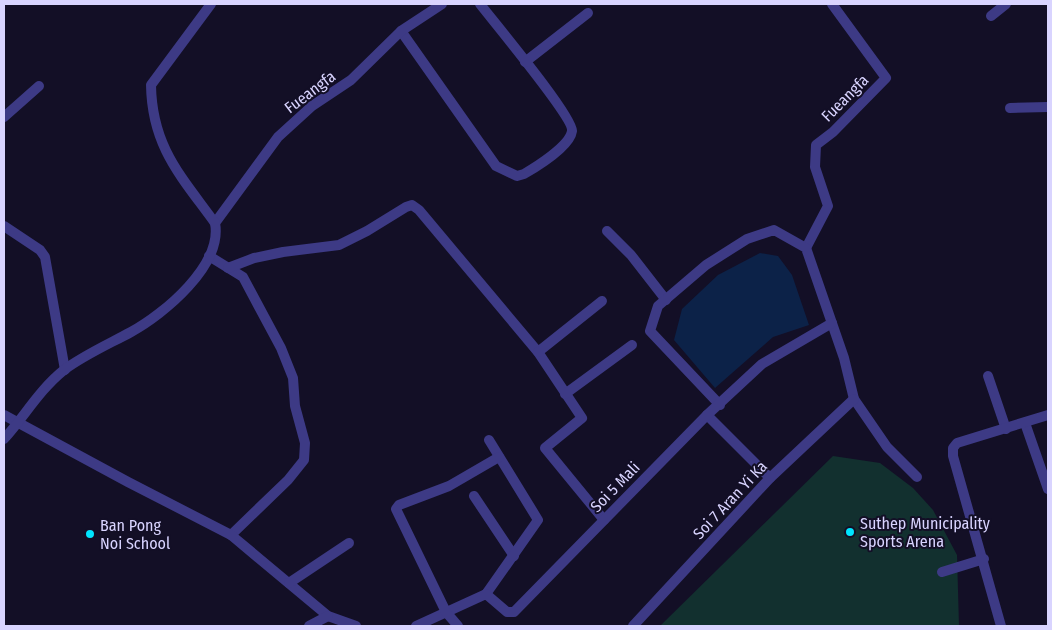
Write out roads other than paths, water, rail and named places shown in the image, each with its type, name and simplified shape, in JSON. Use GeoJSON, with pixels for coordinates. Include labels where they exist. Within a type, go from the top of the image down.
{"type":"FeatureCollection","features":[{"type":"Feature","properties":{"kind":"street"},"geometry":{"type":"LineString","coordinates":[[4,439],[46,387],[65,370],[133,332],[174,302],[202,273],[217,234],[215,223],[162,147],[154,119],[151,85],[158,73],[211,4]]}},
{"type":"Feature","properties":{"kind":"street","name":"Fueangfa"},"geometry":{"type":"LineString","coordinates":[[215,223],[278,137],[312,106],[351,80],[401,31],[442,4]]}},
{"type":"Feature","properties":{"kind":"street"},"geometry":{"type":"LineString","coordinates":[[401,31],[496,166],[517,176],[524,174],[550,156],[563,144],[572,130],[569,119],[557,101],[480,4]]}},
{"type":"Feature","properties":{"kind":"street","name":"Fueangfa"},"geometry":{"type":"LineString","coordinates":[[806,248],[828,206],[815,167],[816,145],[833,132],[886,78],[832,4]]}},
{"type":"Feature","properties":{"kind":"street"},"geometry":{"type":"LineString","coordinates":[[991,16],[1006,4]]}},
{"type":"Feature","properties":{"kind":"street"},"geometry":{"type":"LineString","coordinates":[[525,62],[588,13]]}},
{"type":"Feature","properties":{"kind":"street"},"geometry":{"type":"LineString","coordinates":[[4,117],[39,86]]}},
{"type":"Feature","properties":{"kind":"street"},"geometry":{"type":"LineString","coordinates":[[1010,108],[1048,107]]}},
{"type":"Feature","properties":{"kind":"street"},"geometry":{"type":"LineString","coordinates":[[228,268],[276,253],[338,245],[368,231],[412,205],[419,210],[538,352],[582,418],[545,448],[604,520]]}},
{"type":"Feature","properties":{"kind":"street"},"geometry":{"type":"LineString","coordinates":[[4,226],[40,250],[45,257],[65,370]]}},
{"type":"Feature","properties":{"kind":"street"},"geometry":{"type":"LineString","coordinates":[[720,405],[650,331],[658,306],[706,265],[747,239],[774,230],[806,248],[844,358],[854,399],[887,446],[917,478]]}},
{"type":"Feature","properties":{"kind":"street"},"geometry":{"type":"LineString","coordinates":[[607,231],[632,255],[666,300]]}},
{"type":"Feature","properties":{"kind":"street"},"geometry":{"type":"LineString","coordinates":[[209,256],[243,277],[281,348],[293,378],[295,406],[305,443],[304,460],[288,480],[231,535]]}},
{"type":"Feature","properties":{"kind":"street"},"geometry":{"type":"LineString","coordinates":[[538,352],[602,301]]}},
{"type":"Feature","properties":{"kind":"street","name":"Soi 5 Mali"},"geometry":{"type":"LineString","coordinates":[[486,594],[507,612],[514,612],[707,415],[720,405],[762,364],[832,323]]}},
{"type":"Feature","properties":{"kind":"street"},"geometry":{"type":"LineString","coordinates":[[566,394],[632,345]]}},
{"type":"Feature","properties":{"kind":"street"},"geometry":{"type":"LineString","coordinates":[[988,376],[1006,429]]}},
{"type":"Feature","properties":{"kind":"street","name":"Soi 7 Aran Yi Ka"},"geometry":{"type":"LineString","coordinates":[[633,626],[770,478],[854,399]]}},
{"type":"Feature","properties":{"kind":"street"},"geometry":{"type":"LineString","coordinates":[[4,415],[231,535],[328,616],[356,626]]}},
{"type":"Feature","properties":{"kind":"street"},"geometry":{"type":"LineString","coordinates":[[707,415],[770,478]]}},
{"type":"Feature","properties":{"kind":"street"},"geometry":{"type":"LineString","coordinates":[[1001,626],[984,559],[953,456],[953,448],[957,444],[1048,415]]}},
{"type":"Feature","properties":{"kind":"street"},"geometry":{"type":"LineString","coordinates":[[1025,423],[1048,489]]}},
{"type":"Feature","properties":{"kind":"street"},"geometry":{"type":"LineString","coordinates":[[416,626],[486,594],[538,520],[489,440]]}},
{"type":"Feature","properties":{"kind":"street"},"geometry":{"type":"LineString","coordinates":[[458,626],[446,612],[396,509],[399,505],[449,486],[499,457]]}},
{"type":"Feature","properties":{"kind":"street"},"geometry":{"type":"LineString","coordinates":[[474,496],[514,556]]}},
{"type":"Feature","properties":{"kind":"street"},"geometry":{"type":"LineString","coordinates":[[289,583],[348,543]]}},
{"type":"Feature","properties":{"kind":"street"},"geometry":{"type":"LineString","coordinates":[[942,572],[984,559]]}},
{"type":"Feature","properties":{"kind":"street"},"geometry":{"type":"LineString","coordinates":[[309,626],[328,616]]}},
{"type":"Feature","properties":{"kind":"water"},"geometry":{"type":"Polygon","coordinates":[[[760,253],[778,256],[792,275],[809,325],[773,337],[715,388],[674,340],[682,309],[718,275],[760,253]]]}},
{"type":"Feature","properties":{"kind":"place","name":"Suthep Municipality Sports Arena"},"geometry":{"type":"Point","coordinates":[850,532]}},
{"type":"Feature","properties":{"kind":"place","name":"Ban Pong Noi School"},"geometry":{"type":"Point","coordinates":[90,534]}}]}
